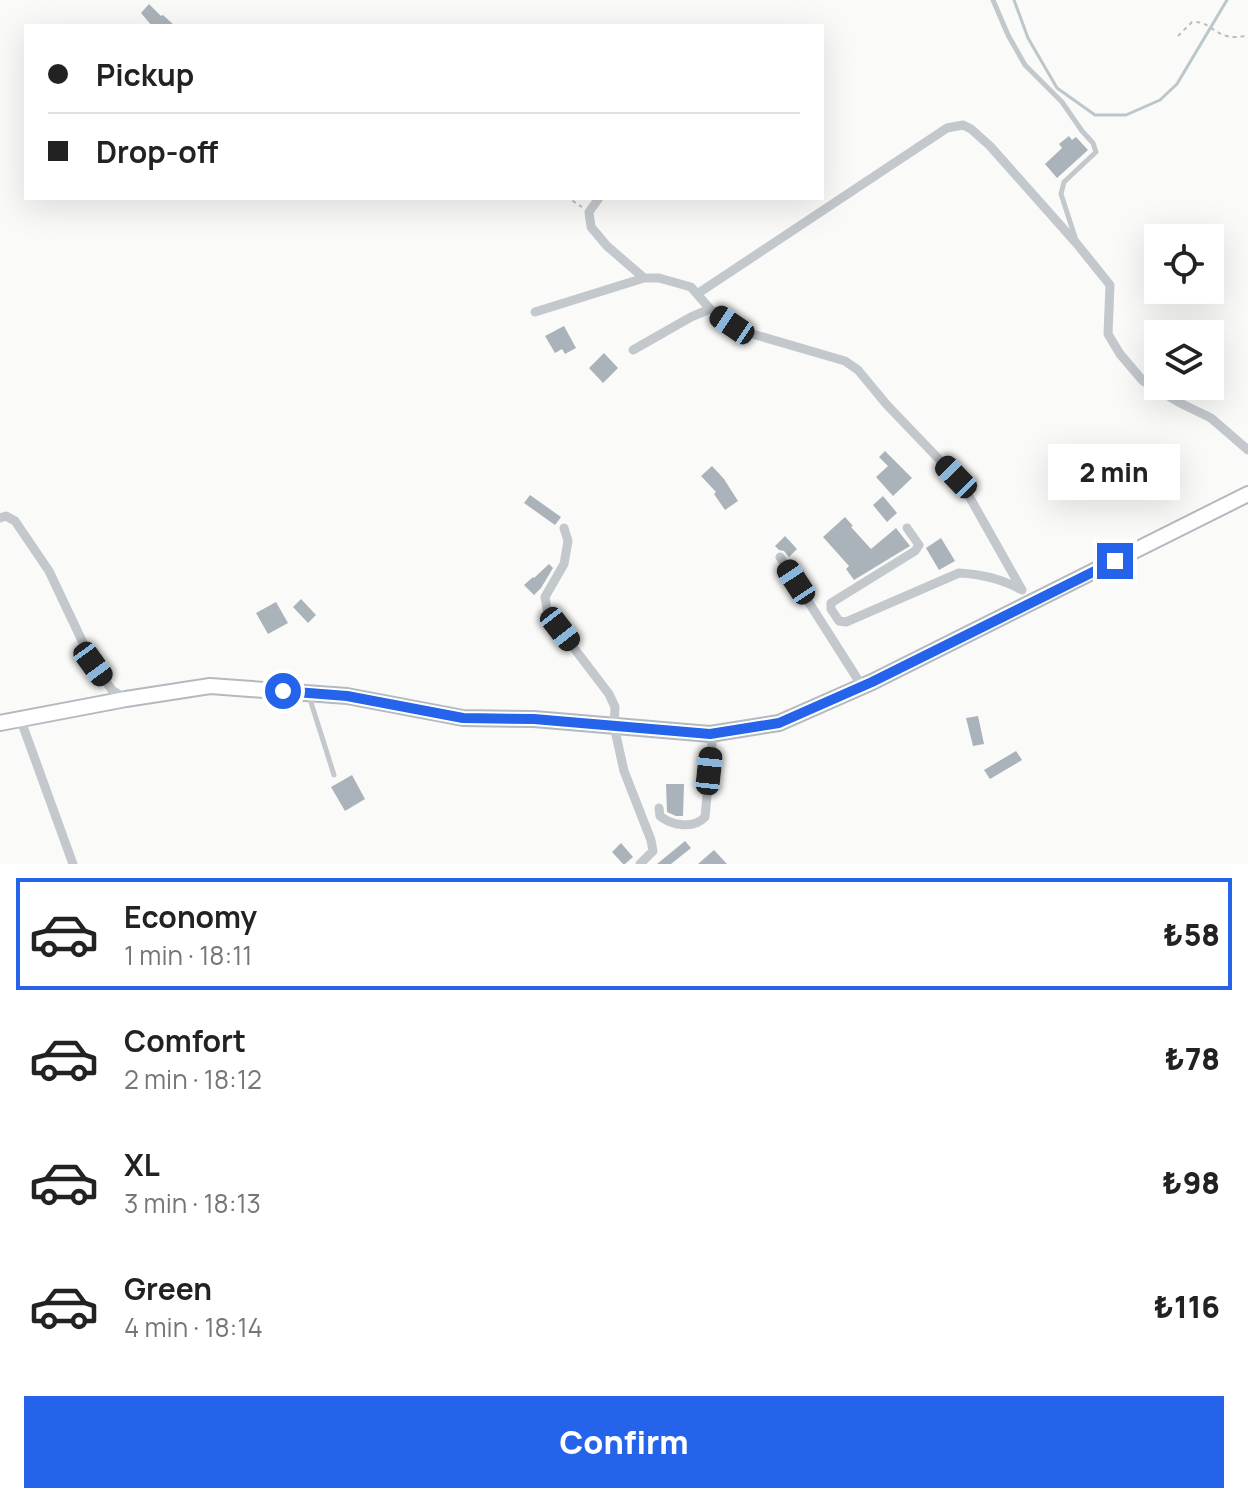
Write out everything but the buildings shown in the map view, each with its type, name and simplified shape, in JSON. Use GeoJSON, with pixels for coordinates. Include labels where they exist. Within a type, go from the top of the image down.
{"type":"FeatureCollection","features":[{"type":"Feature","properties":{"kind":"street"},"geometry":{"type":"LineString","coordinates":[[697,294],[947,128],[963,125],[990,146],[1110,285],[1108,334],[1143,381],[1211,418],[1248,450]]}},
{"type":"Feature","properties":{"kind":"street"},"geometry":{"type":"LineString","coordinates":[[598,200],[589,212],[591,227],[607,246],[644,278]]}},
{"type":"Feature","properties":{"kind":"street"},"geometry":{"type":"LineString","coordinates":[[535,312],[644,278],[659,278],[691,287],[710,309],[749,333],[845,361],[858,370],[956,477],[1022,590],[1033,602]]}},
{"type":"Feature","properties":{"kind":"street"},"geometry":{"type":"LineString","coordinates":[[633,350],[710,309]]}},
{"type":"Feature","properties":{"kind":"street"},"geometry":{"type":"LineString","coordinates":[[0,723],[210,686],[347,696],[463,718],[534,719],[713,733],[779,723],[862,686],[1248,494]]}},
{"type":"Feature","properties":{"kind":"street"},"geometry":{"type":"LineString","coordinates":[[0,518],[6,516],[15,521],[32,545],[49,571],[93,664],[112,690],[126,699]]}},
{"type":"Feature","properties":{"kind":"street"},"geometry":{"type":"LineString","coordinates":[[564,528],[568,541],[564,564],[545,597],[548,614],[609,694],[615,707],[614,726],[624,771],[653,851],[640,864]]}},
{"type":"Feature","properties":{"kind":"street"},"geometry":{"type":"LineString","coordinates":[[907,528],[919,545],[915,551],[831,603],[831,609],[839,621],[846,622],[959,573],[1004,580],[1022,590]]}},
{"type":"Feature","properties":{"kind":"street"},"geometry":{"type":"LineString","coordinates":[[780,557],[862,686]]}},
{"type":"Feature","properties":{"kind":"street"},"geometry":{"type":"LineString","coordinates":[[20,718],[73,864]]}},
{"type":"Feature","properties":{"kind":"street"},"geometry":{"type":"LineString","coordinates":[[659,808],[660,816],[668,823],[691,825],[705,817],[713,733]]}},
{"type":"Feature","properties":{"kind":"lane"},"geometry":{"type":"LineString","coordinates":[[993,0],[1025,65],[1062,102],[1093,143],[1096,152],[1061,188],[1077,244]]}},
{"type":"Feature","properties":{"kind":"lane"},"geometry":{"type":"LineString","coordinates":[[308,693],[334,775]]}},
{"type":"Feature","properties":{"kind":"path"},"geometry":{"type":"LineString","coordinates":[[1178,36],[1192,22],[1199,21],[1224,37],[1248,35]]}},
{"type":"Feature","properties":{"kind":"path"},"geometry":{"type":"LineString","coordinates":[[571,200],[589,212]]}},
{"type":"Feature","properties":{"kind":"waterway"},"geometry":{"type":"LineString","coordinates":[[1014,0],[1028,38],[1057,88],[1095,115],[1126,115],[1160,100],[1177,84],[1227,0]]}},
{"type":"Feature","properties":{"kind":"route"},"geometry":{"type":"LineString","coordinates":[[283,691],[347,696],[463,718],[534,719],[710,734],[779,723],[872,682],[1115,561]]}}]}
